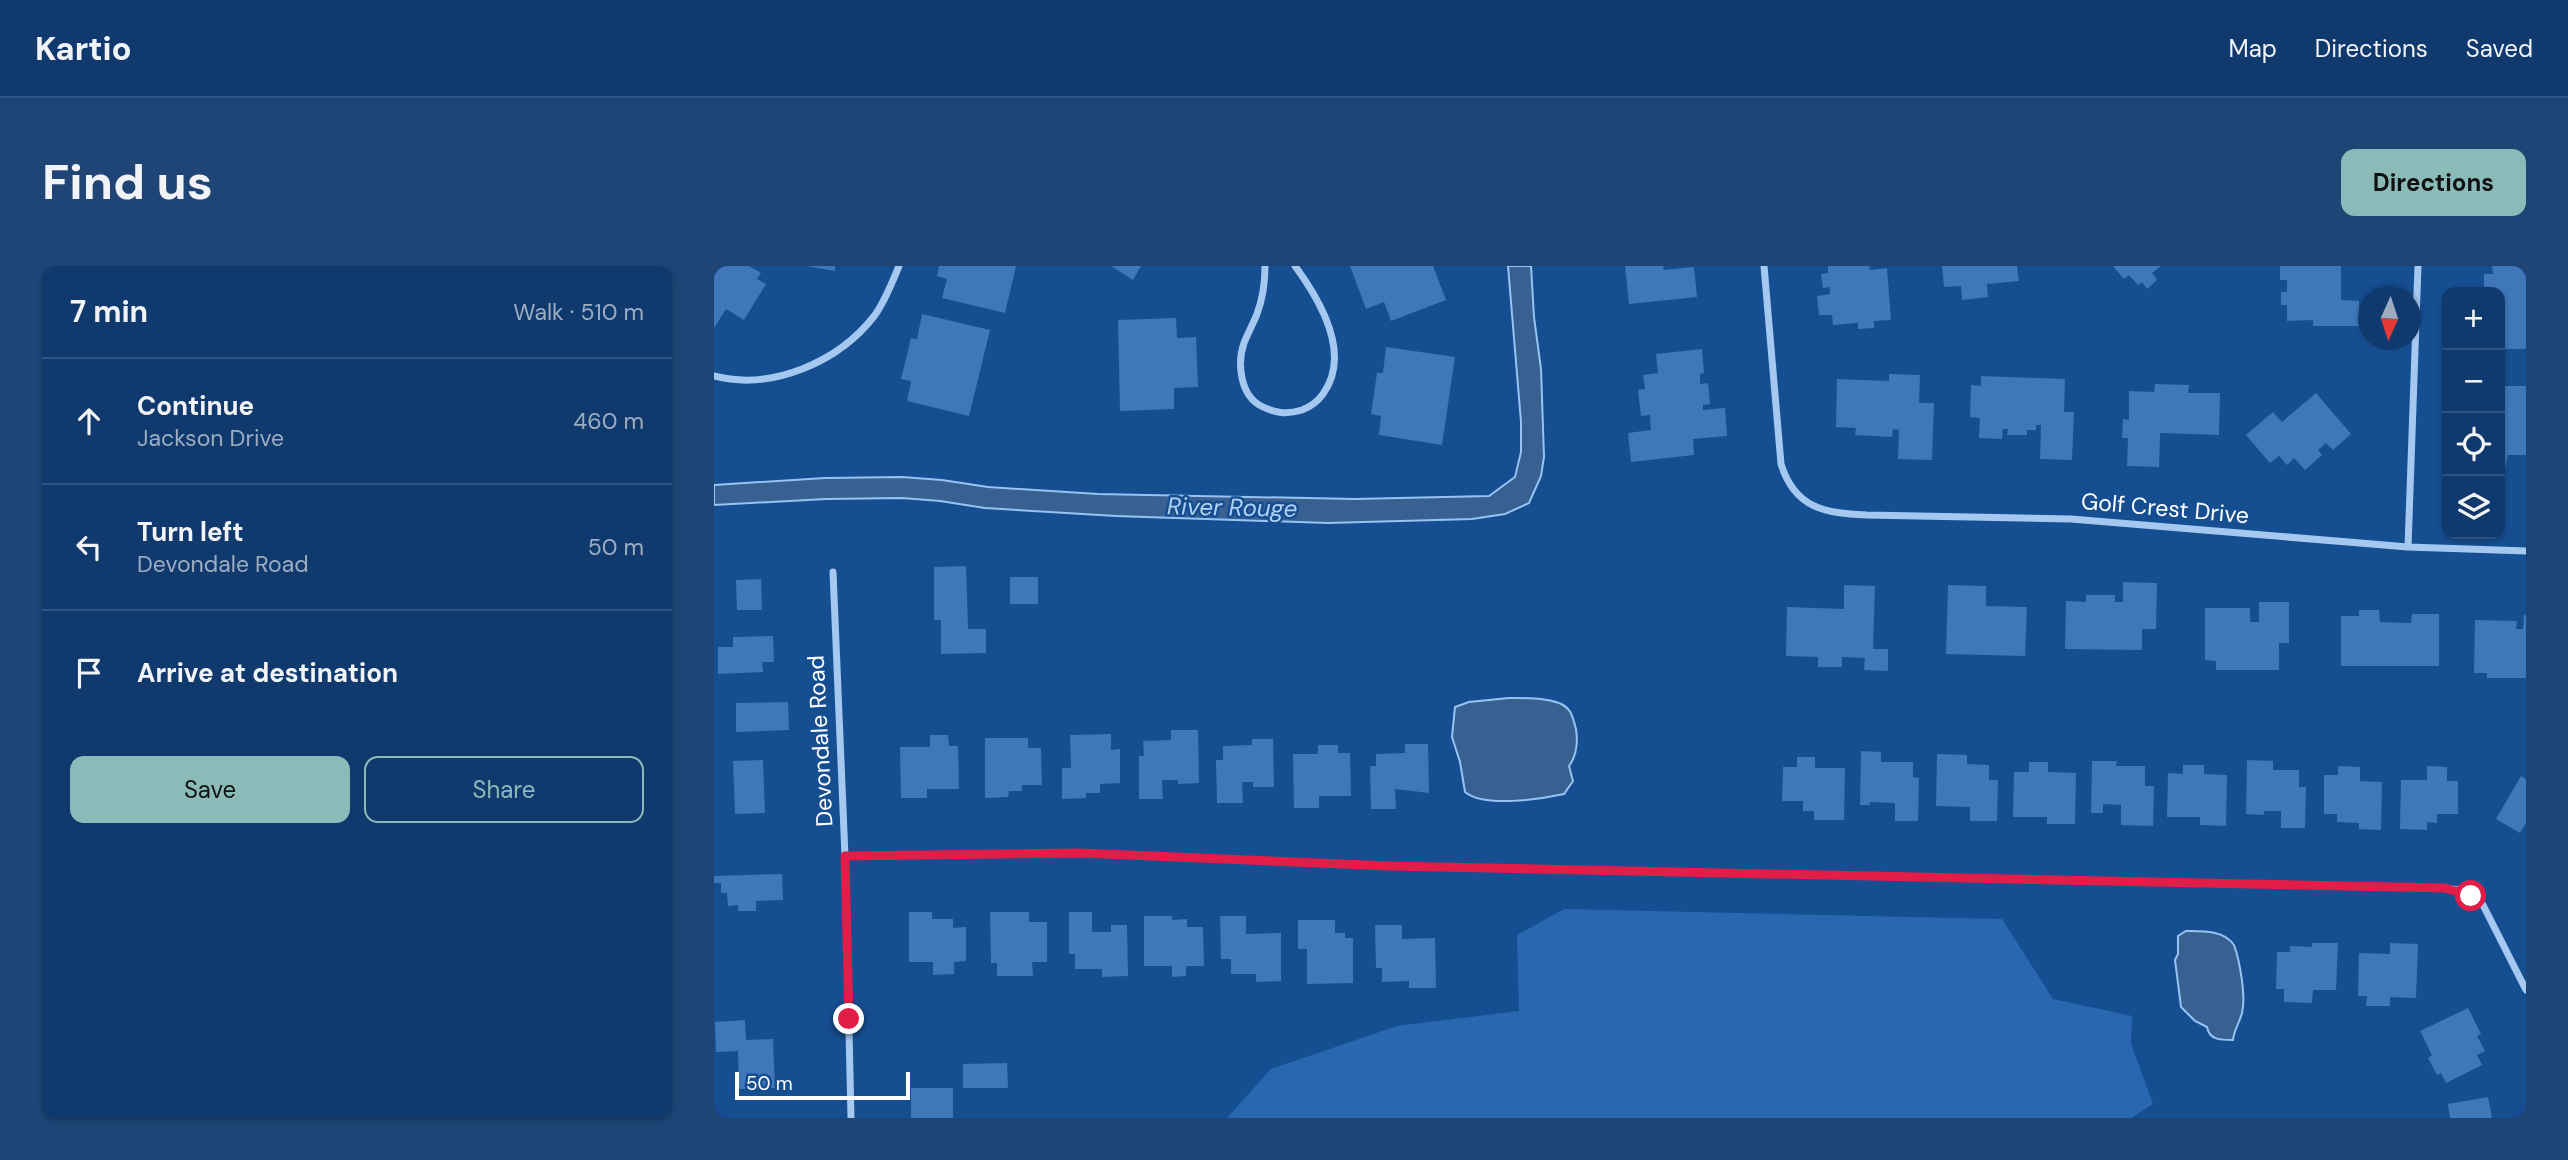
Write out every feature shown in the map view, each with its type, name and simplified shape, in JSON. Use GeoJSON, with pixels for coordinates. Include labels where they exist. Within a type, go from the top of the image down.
{"type":"FeatureCollection","features":[{"type":"Feature","properties":{"kind":"street"},"geometry":{"type":"LineString","coordinates":[[714,376],[751,380],[774,378],[799,371],[826,357],[856,336],[876,314],[899,266]]}},
{"type":"Feature","properties":{"kind":"street"},"geometry":{"type":"LineString","coordinates":[[1265,266],[1264,291],[1243,346],[1240,362],[1242,379],[1255,403],[1272,412],[1289,414],[1307,408],[1319,399],[1329,385],[1334,370],[1335,352],[1319,304],[1295,266]]}},
{"type":"Feature","properties":{"kind":"street","name":"Golf Crest Drive"},"geometry":{"type":"LineString","coordinates":[[1764,266],[1782,464],[1786,479],[1804,500],[1819,510],[1833,513],[2071,519],[2408,547],[2526,551]]}},
{"type":"Feature","properties":{"kind":"street"},"geometry":{"type":"LineString","coordinates":[[2408,547],[2418,266]]}},
{"type":"Feature","properties":{"kind":"street","name":"Devondale Road"},"geometry":{"type":"LineString","coordinates":[[833,572],[845,856],[851,1118]]}},
{"type":"Feature","properties":{"kind":"street"},"geometry":{"type":"LineString","coordinates":[[845,856],[1080,853],[1389,866],[2445,888],[2471,896],[2483,905],[2526,990]]}},
{"type":"Feature","properties":{"kind":"shaded area"},"geometry":{"type":"Polygon","coordinates":[[[1564,909],[2002,919],[2053,999],[2132,1016],[2131,1044],[2153,1104],[2131,1118],[1227,1118],[1271,1069],[1397,1026],[1519,1011],[1517,935],[1564,909]]]}},
{"type":"Feature","properties":{"kind":"water","name":"River Rouge"},"geometry":{"type":"Polygon","coordinates":[[[1508,266],[1531,266],[1541,369],[1544,457],[1541,476],[1529,503],[1505,514],[1472,519],[1328,523],[1116,516],[985,508],[902,498],[714,505],[714,485],[825,478],[902,477],[988,487],[1098,494],[1355,499],[1489,496],[1515,477],[1521,452],[1508,266]]]}},
{"type":"Feature","properties":{"kind":"water"},"geometry":{"type":"Polygon","coordinates":[[[1509,698],[1549,700],[1563,705],[1571,713],[1577,744],[1569,766],[1573,781],[1564,794],[1528,800],[1499,801],[1485,800],[1465,792],[1452,737],[1455,707],[1469,702],[1509,698]]]}},
{"type":"Feature","properties":{"kind":"water"},"geometry":{"type":"Polygon","coordinates":[[[2186,931],[2219,934],[2234,945],[2243,998],[2242,1013],[2233,1040],[2213,1037],[2207,1027],[2195,1021],[2181,1007],[2175,960],[2178,954],[2178,936],[2186,931]]]}},
{"type":"Feature","properties":{"kind":"building"},"geometry":{"type":"Polygon","coordinates":[[[714,266],[749,266],[761,273],[757,279],[766,284],[744,320],[726,309],[714,328],[714,266]]]}},
{"type":"Feature","properties":{"kind":"building"},"geometry":{"type":"Polygon","coordinates":[[[807,266],[835,266],[835,271],[807,266]]]}},
{"type":"Feature","properties":{"kind":"building"},"geometry":{"type":"Polygon","coordinates":[[[939,266],[1016,266],[1005,313],[942,298],[947,279],[937,276],[939,266]]]}},
{"type":"Feature","properties":{"kind":"building"},"geometry":{"type":"Polygon","coordinates":[[[1111,266],[1141,266],[1133,280],[1111,266]]]}},
{"type":"Feature","properties":{"kind":"building"},"geometry":{"type":"Polygon","coordinates":[[[1350,266],[1433,266],[1446,300],[1391,321],[1384,302],[1366,309],[1350,266]]]}},
{"type":"Feature","properties":{"kind":"building"},"geometry":{"type":"Polygon","coordinates":[[[1625,266],[1663,266],[1664,270],[1694,267],[1697,297],[1629,304],[1625,266]]]}},
{"type":"Feature","properties":{"kind":"building"},"geometry":{"type":"Polygon","coordinates":[[[1828,266],[1869,266],[1870,270],[1887,268],[1891,320],[1874,321],[1874,328],[1858,329],[1858,323],[1833,325],[1832,315],[1819,315],[1817,296],[1830,294],[1830,287],[1823,288],[1821,274],[1828,273],[1828,266]]]}},
{"type":"Feature","properties":{"kind":"building"},"geometry":{"type":"Polygon","coordinates":[[[1942,266],[2017,266],[2019,281],[1987,284],[1988,297],[1962,300],[1961,286],[1944,287],[1942,266]]]}},
{"type":"Feature","properties":{"kind":"building"},"geometry":{"type":"Polygon","coordinates":[[[2113,266],[2161,266],[2152,273],[2157,280],[2147,289],[2142,282],[2138,285],[2129,275],[2124,279],[2113,266]]]}},
{"type":"Feature","properties":{"kind":"building"},"geometry":{"type":"Polygon","coordinates":[[[2280,266],[2341,266],[2341,300],[2358,301],[2358,326],[2313,326],[2313,320],[2287,321],[2287,305],[2281,305],[2281,292],[2287,292],[2287,280],[2280,280],[2280,266]]]}},
{"type":"Feature","properties":{"kind":"building"},"geometry":{"type":"Polygon","coordinates":[[[2492,266],[2526,266],[2526,349],[2505,349],[2505,287],[2484,287],[2484,274],[2493,274],[2492,266]]]}},
{"type":"Feature","properties":{"kind":"building"},"geometry":{"type":"Polygon","coordinates":[[[922,314],[990,330],[969,416],[907,401],[911,381],[901,379],[911,338],[917,339],[922,314]]]}},
{"type":"Feature","properties":{"kind":"building"},"geometry":{"type":"Polygon","coordinates":[[[1176,318],[1177,338],[1196,337],[1198,387],[1174,388],[1174,409],[1120,411],[1118,320],[1176,318]]]}},
{"type":"Feature","properties":{"kind":"building"},"geometry":{"type":"Polygon","coordinates":[[[1386,347],[1455,357],[1442,445],[1379,435],[1381,416],[1371,414],[1377,373],[1383,373],[1386,347]]]}},
{"type":"Feature","properties":{"kind":"building"},"geometry":{"type":"Polygon","coordinates":[[[1702,349],[1704,373],[1700,374],[1700,384],[1708,383],[1710,404],[1703,405],[1703,410],[1725,408],[1727,436],[1693,439],[1694,455],[1631,462],[1628,433],[1651,430],[1650,415],[1641,416],[1638,390],[1645,389],[1643,375],[1658,373],[1656,354],[1702,349]]]}},
{"type":"Feature","properties":{"kind":"building"},"geometry":{"type":"Polygon","coordinates":[[[1889,374],[1920,375],[1919,403],[1934,403],[1932,460],[1898,459],[1899,430],[1893,429],[1892,437],[1855,435],[1856,428],[1836,427],[1837,379],[1889,381],[1889,374]]]}},
{"type":"Feature","properties":{"kind":"building"},"geometry":{"type":"Polygon","coordinates":[[[1981,376],[2065,379],[2064,412],[2074,412],[2072,460],[2040,459],[2041,425],[2036,425],[2036,430],[2027,430],[2027,435],[2007,435],[2008,429],[2003,429],[2002,439],[1979,438],[1980,418],[1970,417],[1971,385],[1981,386],[1981,376]]]}},
{"type":"Feature","properties":{"kind":"building"},"geometry":{"type":"Polygon","coordinates":[[[2155,384],[2189,385],[2188,393],[2220,393],[2219,435],[2160,433],[2159,467],[2127,466],[2128,438],[2122,438],[2123,419],[2129,420],[2129,391],[2154,392],[2155,384]]]}},
{"type":"Feature","properties":{"kind":"building"},"geometry":{"type":"Polygon","coordinates":[[[2505,386],[2526,386],[2526,455],[2508,455],[2505,469],[2505,386]]]}},
{"type":"Feature","properties":{"kind":"building"},"geometry":{"type":"Polygon","coordinates":[[[2316,393],[2351,434],[2333,450],[2326,443],[2318,450],[2322,455],[2305,470],[2294,458],[2287,465],[2279,456],[2270,463],[2246,435],[2273,412],[2282,422],[2316,393]]]}},
{"type":"Feature","properties":{"kind":"building"},"geometry":{"type":"Polygon","coordinates":[[[966,566],[968,629],[986,629],[986,653],[941,654],[941,620],[934,620],[934,567],[966,566]]]}},
{"type":"Feature","properties":{"kind":"building"},"geometry":{"type":"Polygon","coordinates":[[[1010,577],[1038,577],[1038,604],[1010,604],[1010,577]]]}},
{"type":"Feature","properties":{"kind":"building"},"geometry":{"type":"Polygon","coordinates":[[[761,579],[762,610],[737,610],[736,580],[761,579]]]}},
{"type":"Feature","properties":{"kind":"building"},"geometry":{"type":"Polygon","coordinates":[[[2123,582],[2157,583],[2156,629],[2142,629],[2142,650],[2065,649],[2066,601],[2086,602],[2086,595],[2115,595],[2115,602],[2123,602],[2123,582]]]}},
{"type":"Feature","properties":{"kind":"building"},"geometry":{"type":"Polygon","coordinates":[[[1844,585],[1875,586],[1873,649],[1888,649],[1888,671],[1864,670],[1865,658],[1842,657],[1842,667],[1818,667],[1818,657],[1786,656],[1787,607],[1844,609],[1844,585]]]}},
{"type":"Feature","properties":{"kind":"building"},"geometry":{"type":"Polygon","coordinates":[[[1948,585],[1986,586],[1986,606],[2027,607],[2025,656],[1946,654],[1948,585]]]}},
{"type":"Feature","properties":{"kind":"building"},"geometry":{"type":"Polygon","coordinates":[[[2259,602],[2289,602],[2289,643],[2279,643],[2279,670],[2216,670],[2216,661],[2205,660],[2205,608],[2250,608],[2250,622],[2259,622],[2259,602]]]}},
{"type":"Feature","properties":{"kind":"building"},"geometry":{"type":"Polygon","coordinates":[[[2359,610],[2379,610],[2380,622],[2411,623],[2412,614],[2439,614],[2439,666],[2341,666],[2341,616],[2359,616],[2359,610]]]}},
{"type":"Feature","properties":{"kind":"building"},"geometry":{"type":"Polygon","coordinates":[[[2524,615],[2526,678],[2487,678],[2487,673],[2474,673],[2475,620],[2517,621],[2516,629],[2523,629],[2524,615]]]}},
{"type":"Feature","properties":{"kind":"building"},"geometry":{"type":"Polygon","coordinates":[[[773,636],[774,662],[762,662],[763,672],[718,674],[718,647],[733,647],[733,637],[773,636]]]}},
{"type":"Feature","properties":{"kind":"building"},"geometry":{"type":"Polygon","coordinates":[[[788,702],[789,730],[736,732],[736,703],[788,702]]]}},
{"type":"Feature","properties":{"kind":"building"},"geometry":{"type":"Polygon","coordinates":[[[1171,730],[1198,730],[1199,783],[1178,784],[1178,780],[1162,780],[1163,799],[1139,799],[1139,756],[1144,756],[1143,741],[1171,740],[1171,730]]]}},
{"type":"Feature","properties":{"kind":"building"},"geometry":{"type":"Polygon","coordinates":[[[1111,734],[1111,750],[1120,749],[1120,783],[1100,784],[1100,793],[1086,793],[1086,798],[1062,799],[1062,768],[1071,768],[1070,735],[1111,734]]]}},
{"type":"Feature","properties":{"kind":"building"},"geometry":{"type":"Polygon","coordinates":[[[930,735],[948,735],[949,746],[958,746],[959,789],[927,789],[927,798],[901,798],[900,747],[930,747],[930,735]]]}},
{"type":"Feature","properties":{"kind":"building"},"geometry":{"type":"Polygon","coordinates":[[[985,738],[1028,738],[1028,748],[1041,748],[1042,785],[1022,785],[1022,791],[1009,791],[1008,797],[985,798],[985,738]]]}},
{"type":"Feature","properties":{"kind":"building"},"geometry":{"type":"Polygon","coordinates":[[[1252,739],[1273,739],[1274,787],[1253,787],[1253,782],[1242,782],[1243,803],[1217,803],[1216,760],[1223,760],[1223,746],[1252,745],[1252,739]]]}},
{"type":"Feature","properties":{"kind":"building"},"geometry":{"type":"Polygon","coordinates":[[[1405,744],[1428,744],[1429,793],[1395,789],[1396,809],[1371,809],[1370,766],[1376,766],[1376,754],[1405,753],[1405,744]]]}},
{"type":"Feature","properties":{"kind":"building"},"geometry":{"type":"Polygon","coordinates":[[[1318,745],[1338,745],[1338,753],[1350,753],[1351,796],[1319,796],[1319,808],[1294,808],[1293,754],[1318,754],[1318,745]]]}},
{"type":"Feature","properties":{"kind":"building"},"geometry":{"type":"Polygon","coordinates":[[[1861,751],[1881,752],[1881,762],[1913,762],[1913,777],[1919,778],[1918,821],[1895,821],[1895,803],[1870,802],[1870,805],[1860,805],[1861,751]]]}},
{"type":"Feature","properties":{"kind":"building"},"geometry":{"type":"Polygon","coordinates":[[[1937,754],[1967,755],[1967,764],[1989,765],[1989,780],[1998,780],[1997,821],[1970,821],[1970,807],[1936,806],[1937,754]]]}},
{"type":"Feature","properties":{"kind":"building"},"geometry":{"type":"Polygon","coordinates":[[[1797,757],[1815,757],[1815,768],[1845,768],[1844,820],[1814,820],[1814,811],[1803,811],[1803,801],[1782,801],[1783,767],[1797,767],[1797,757]]]}},
{"type":"Feature","properties":{"kind":"building"},"geometry":{"type":"Polygon","coordinates":[[[763,760],[765,813],[735,814],[733,761],[763,760]]]}},
{"type":"Feature","properties":{"kind":"building"},"geometry":{"type":"Polygon","coordinates":[[[2247,760],[2273,761],[2273,770],[2299,770],[2299,787],[2306,787],[2305,828],[2281,828],[2281,811],[2264,811],[2264,815],[2246,814],[2247,760]]]}},
{"type":"Feature","properties":{"kind":"building"},"geometry":{"type":"Polygon","coordinates":[[[2092,761],[2117,761],[2116,766],[2145,766],[2145,786],[2154,786],[2153,826],[2121,825],[2121,805],[2103,804],[2103,813],[2091,813],[2092,761]]]}},
{"type":"Feature","properties":{"kind":"building"},"geometry":{"type":"Polygon","coordinates":[[[2029,762],[2048,762],[2048,772],[2076,773],[2075,824],[2047,824],[2047,817],[2013,817],[2014,772],[2029,772],[2029,762]]]}},
{"type":"Feature","properties":{"kind":"building"},"geometry":{"type":"Polygon","coordinates":[[[2183,765],[2204,765],[2204,774],[2227,775],[2226,826],[2200,825],[2200,817],[2167,817],[2168,773],[2183,774],[2183,765]]]}},
{"type":"Feature","properties":{"kind":"building"},"geometry":{"type":"Polygon","coordinates":[[[2338,766],[2360,767],[2360,781],[2382,782],[2381,830],[2359,829],[2359,823],[2337,822],[2337,814],[2324,814],[2324,775],[2338,775],[2338,766]]]}},
{"type":"Feature","properties":{"kind":"building"},"geometry":{"type":"Polygon","coordinates":[[[2427,766],[2447,767],[2447,781],[2458,781],[2458,814],[2437,814],[2437,823],[2427,822],[2427,830],[2400,829],[2401,780],[2427,780],[2427,766]]]}},
{"type":"Feature","properties":{"kind":"building"},"geometry":{"type":"Polygon","coordinates":[[[2521,776],[2526,779],[2526,823],[2520,833],[2496,819],[2521,776]]]}},
{"type":"Feature","properties":{"kind":"building"},"geometry":{"type":"Polygon","coordinates":[[[782,874],[783,900],[756,901],[756,911],[738,911],[738,905],[728,906],[727,893],[721,893],[721,883],[714,883],[714,876],[782,874]]]}},
{"type":"Feature","properties":{"kind":"building"},"geometry":{"type":"Polygon","coordinates":[[[909,912],[932,912],[932,919],[953,919],[953,928],[966,927],[966,961],[954,962],[954,974],[933,975],[933,962],[909,962],[909,912]]]}},
{"type":"Feature","properties":{"kind":"building"},"geometry":{"type":"Polygon","coordinates":[[[990,912],[1029,912],[1029,922],[1047,922],[1047,962],[1032,962],[1033,976],[997,976],[997,963],[991,963],[990,912]]]}},
{"type":"Feature","properties":{"kind":"building"},"geometry":{"type":"Polygon","coordinates":[[[1069,912],[1092,912],[1092,932],[1111,932],[1111,925],[1127,925],[1128,976],[1102,977],[1102,969],[1075,969],[1075,954],[1069,954],[1069,912]]]}},
{"type":"Feature","properties":{"kind":"building"},"geometry":{"type":"Polygon","coordinates":[[[1144,916],[1172,916],[1172,920],[1187,919],[1187,927],[1203,927],[1204,966],[1186,966],[1186,976],[1172,977],[1172,966],[1144,966],[1144,916]]]}},
{"type":"Feature","properties":{"kind":"building"},"geometry":{"type":"Polygon","coordinates":[[[1220,916],[1246,916],[1246,934],[1281,933],[1281,981],[1256,982],[1256,974],[1231,974],[1231,959],[1221,959],[1220,916]]]}},
{"type":"Feature","properties":{"kind":"building"},"geometry":{"type":"Polygon","coordinates":[[[1298,920],[1335,920],[1335,933],[1345,933],[1345,938],[1353,938],[1353,983],[1307,984],[1307,949],[1298,949],[1298,920]]]}},
{"type":"Feature","properties":{"kind":"building"},"geometry":{"type":"Polygon","coordinates":[[[1375,925],[1402,925],[1402,939],[1435,938],[1436,988],[1409,988],[1409,981],[1382,982],[1382,968],[1376,968],[1375,925]]]}},
{"type":"Feature","properties":{"kind":"building"},"geometry":{"type":"Polygon","coordinates":[[[2312,943],[2338,943],[2336,990],[2313,990],[2312,1003],[2284,1002],[2284,989],[2276,989],[2277,952],[2290,952],[2290,946],[2312,947],[2312,943]]]}},
{"type":"Feature","properties":{"kind":"building"},"geometry":{"type":"Polygon","coordinates":[[[2390,943],[2418,944],[2416,998],[2390,997],[2390,1006],[2366,1006],[2367,996],[2358,996],[2359,953],[2390,954],[2390,943]]]}},
{"type":"Feature","properties":{"kind":"building"},"geometry":{"type":"Polygon","coordinates":[[[2468,1008],[2481,1034],[2477,1036],[2485,1051],[2477,1055],[2482,1065],[2446,1083],[2441,1073],[2437,1075],[2428,1058],[2432,1055],[2420,1031],[2468,1008]]]}},
{"type":"Feature","properties":{"kind":"building"},"geometry":{"type":"Polygon","coordinates":[[[745,1020],[746,1040],[773,1039],[775,1088],[739,1089],[738,1051],[716,1052],[715,1022],[745,1020]]]}},
{"type":"Feature","properties":{"kind":"building"},"geometry":{"type":"Polygon","coordinates":[[[1007,1063],[1008,1088],[963,1088],[963,1064],[1007,1063]]]}},
{"type":"Feature","properties":{"kind":"building"},"geometry":{"type":"Polygon","coordinates":[[[911,1088],[953,1088],[953,1118],[911,1118],[911,1088]]]}},
{"type":"Feature","properties":{"kind":"building"},"geometry":{"type":"Polygon","coordinates":[[[2488,1097],[2492,1118],[2450,1118],[2448,1104],[2488,1097]]]}},
{"type":"Feature","properties":{"kind":"route"},"geometry":{"type":"LineString","coordinates":[[849,1019],[845,856],[1080,853],[1389,866],[2445,888],[2459,890],[2471,896]]}}]}
